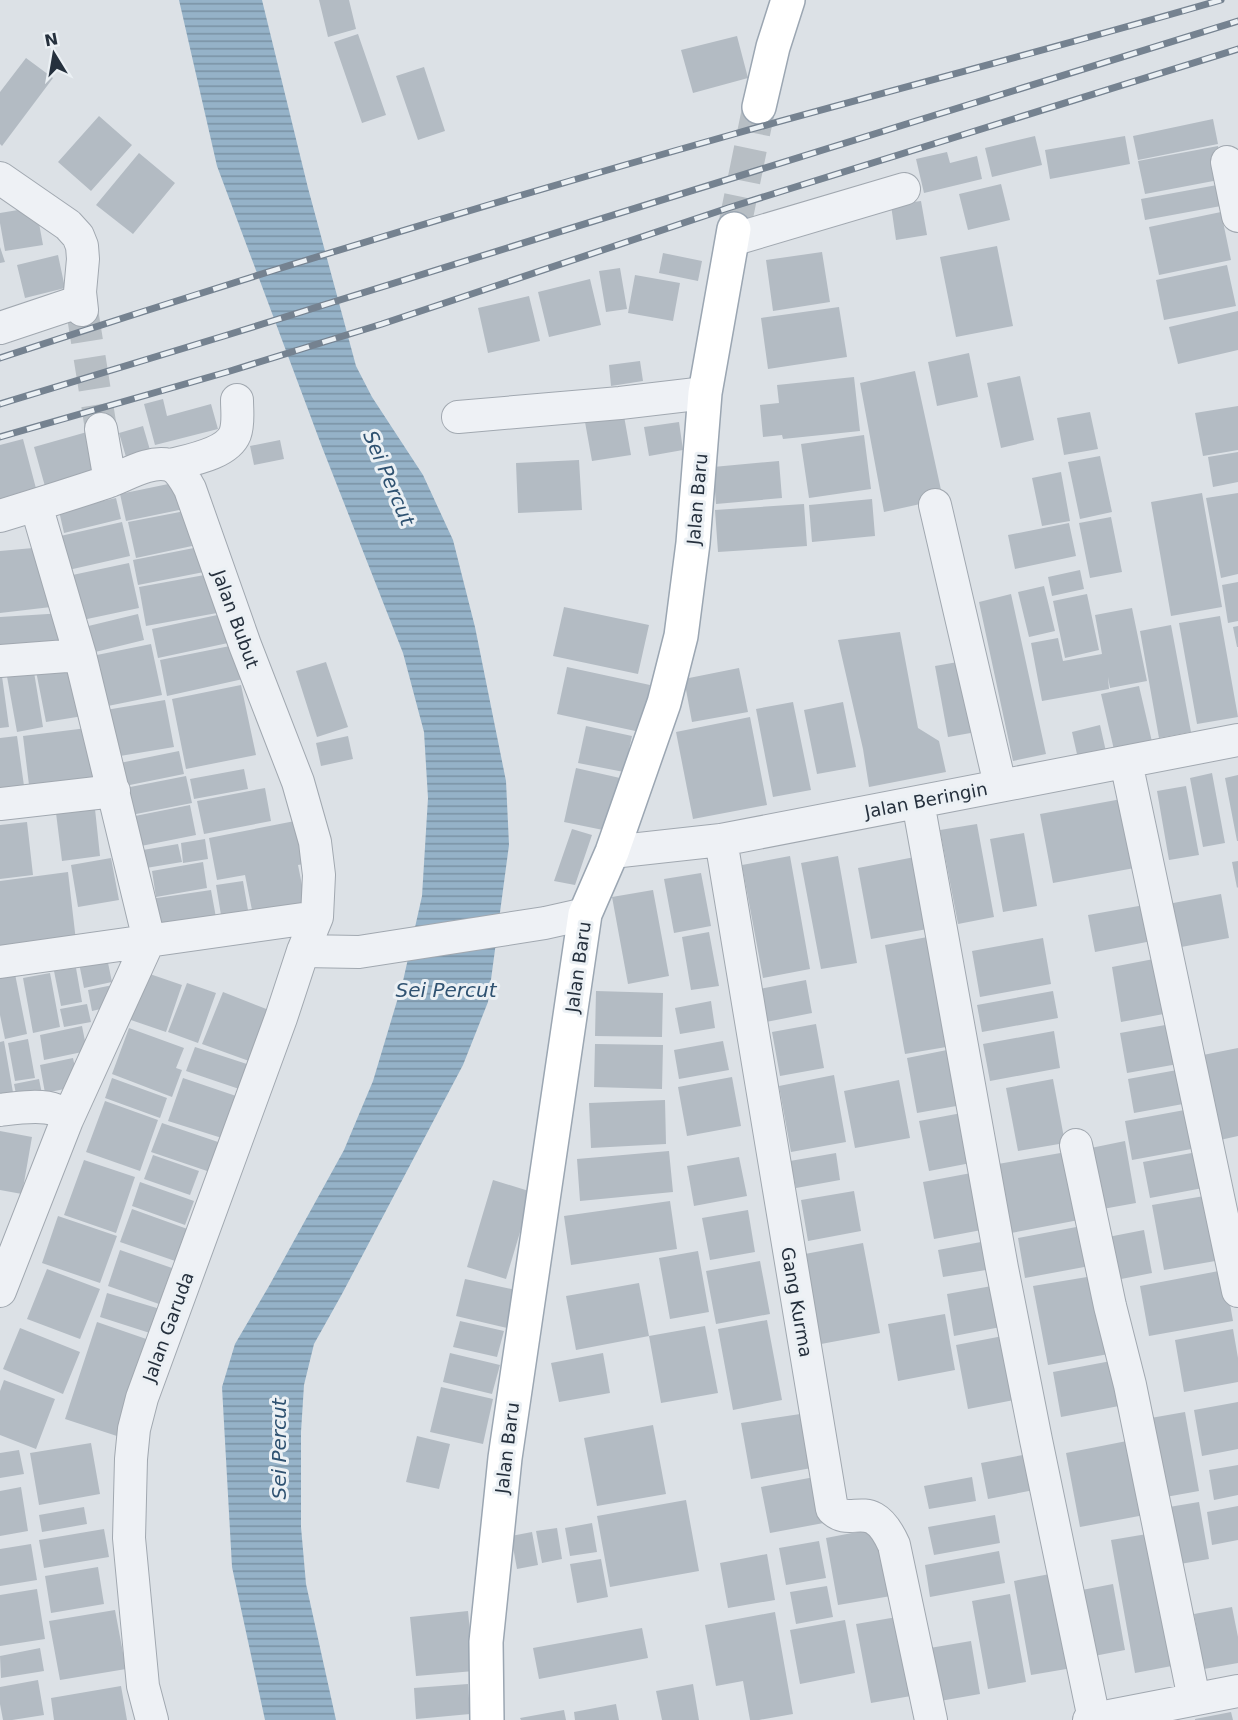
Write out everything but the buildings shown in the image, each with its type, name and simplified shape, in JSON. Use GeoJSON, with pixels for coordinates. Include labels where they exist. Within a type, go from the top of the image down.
{"type":"FeatureCollection","features":[{"type":"Feature","properties":{"kind":"main road"},"geometry":{"type":"LineString","coordinates":[[759,107],[773,46],[788,0]]}},
{"type":"Feature","properties":{"kind":"main road","name":"Jalan Baru"},"geometry":{"type":"LineString","coordinates":[[488,1720],[486,1642],[505,1458],[585,914],[612,852],[664,704],[681,636],[693,543],[705,393],[733,234]]}},
{"type":"Feature","properties":{"kind":"street"},"geometry":{"type":"LineString","coordinates":[[1227,162],[1238,216]]}},
{"type":"Feature","properties":{"kind":"street"},"geometry":{"type":"LineString","coordinates":[[0,328],[81,305],[83,259],[78,236],[68,225],[2,181]]}},
{"type":"Feature","properties":{"kind":"street"},"geometry":{"type":"LineString","coordinates":[[733,234],[904,189]]}},
{"type":"Feature","properties":{"kind":"street"},"geometry":{"type":"LineString","coordinates":[[458,417],[705,393]]}},
{"type":"Feature","properties":{"kind":"street"},"geometry":{"type":"LineString","coordinates":[[0,516],[110,481],[146,467],[159,464],[171,465],[212,454],[229,443],[235,433],[238,417],[237,400]]}},
{"type":"Feature","properties":{"kind":"street"},"geometry":{"type":"LineString","coordinates":[[101,429],[110,481]]}},
{"type":"Feature","properties":{"kind":"street","name":"Jalan Bubut"},"geometry":{"type":"LineString","coordinates":[[171,465],[181,473],[190,489],[307,811],[315,842],[319,875],[317,917],[303,951]]}},
{"type":"Feature","properties":{"kind":"street"},"geometry":{"type":"LineString","coordinates":[[0,1291],[67,1120],[149,940],[80,655],[36,505]]}},
{"type":"Feature","properties":{"kind":"street"},"geometry":{"type":"LineString","coordinates":[[935,505],[1000,785]]}},
{"type":"Feature","properties":{"kind":"street"},"geometry":{"type":"LineString","coordinates":[[0,661],[80,655]]}},
{"type":"Feature","properties":{"kind":"street","name":"Jalan Beringin"},"geometry":{"type":"LineString","coordinates":[[612,852],[721,840],[1238,740]]}},
{"type":"Feature","properties":{"kind":"street"},"geometry":{"type":"LineString","coordinates":[[1126,762],[1238,1291]]}},
{"type":"Feature","properties":{"kind":"street"},"geometry":{"type":"LineString","coordinates":[[0,804],[114,790]]}},
{"type":"Feature","properties":{"kind":"street"},"geometry":{"type":"LineString","coordinates":[[918,802],[1002,1268],[1092,1720],[1238,1691]]}},
{"type":"Feature","properties":{"kind":"street","name":"Gang Kurma"},"geometry":{"type":"LineString","coordinates":[[721,840],[832,1509],[842,1515],[874,1517],[889,1533],[894,1545],[931,1720]]}},
{"type":"Feature","properties":{"kind":"street"},"geometry":{"type":"LineString","coordinates":[[303,951],[359,952],[545,923],[585,914]]}},
{"type":"Feature","properties":{"kind":"street"},"geometry":{"type":"LineString","coordinates":[[0,962],[317,917]]}},
{"type":"Feature","properties":{"kind":"street","name":"Jalan Garuda"},"geometry":{"type":"LineString","coordinates":[[152,1720],[143,1686],[129,1538],[134,1428],[142,1398],[282,1018],[303,951]]}},
{"type":"Feature","properties":{"kind":"street"},"geometry":{"type":"LineString","coordinates":[[0,1110],[28,1107],[56,1110],[67,1120]]}},
{"type":"Feature","properties":{"kind":"street"},"geometry":{"type":"LineString","coordinates":[[1076,1145],[1110,1306],[1130,1385],[1194,1699]]}},
{"type":"Feature","properties":{"kind":"water","name":"Sei Percut"},"geometry":{"type":"Polygon","coordinates":[[[179,0],[262,0],[308,188],[356,366],[372,397],[423,475],[453,540],[475,627],[506,781],[509,845],[488,1002],[463,1065],[314,1344],[304,1385],[301,1432],[301,1527],[306,1584],[336,1720],[265,1720],[232,1567],[222,1387],[235,1344],[344,1150],[373,1081],[403,981],[422,896],[428,798],[424,732],[403,653],[322,447],[217,166],[179,0]]]}},
{"type":"Feature","properties":{"kind":"tunnel"},"geometry":{"type":"LineString","coordinates":[[734,229],[759,107]]}},
{"type":"Feature","properties":{"kind":"tunnel"},"geometry":{"type":"LineString","coordinates":[[82,310],[101,429]]}},
{"type":"Feature","properties":{"kind":"railway"},"geometry":{"type":"LineString","coordinates":[[0,358],[274,270],[550,187],[1221,0]]}},
{"type":"Feature","properties":{"kind":"railway"},"geometry":{"type":"LineString","coordinates":[[0,404],[1238,21]]}},
{"type":"Feature","properties":{"kind":"railway"},"geometry":{"type":"LineString","coordinates":[[0,437],[227,372],[382,324],[728,208],[1238,49]]}}]}
